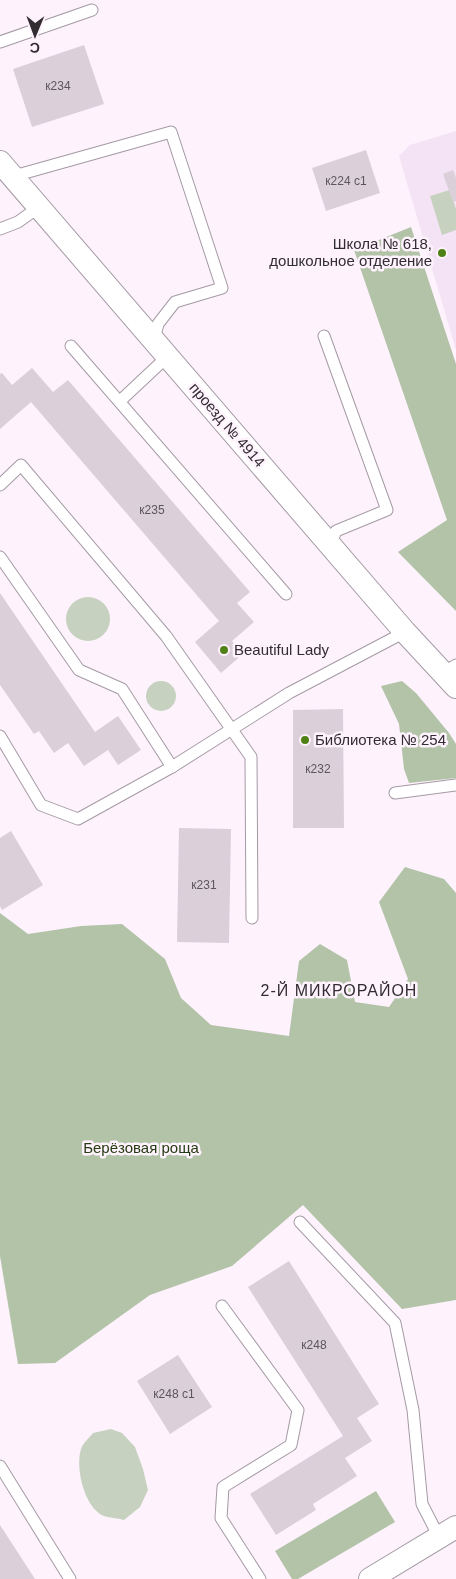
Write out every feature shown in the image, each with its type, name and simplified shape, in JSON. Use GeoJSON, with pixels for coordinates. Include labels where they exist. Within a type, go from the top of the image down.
{"type":"FeatureCollection","features":[{"type":"Feature","properties":{"kind":"street","name":"проезд № 4914"},"geometry":{"type":"LineString","coordinates":[[7,170],[405,632],[452,675]]}},
{"type":"Feature","properties":{"kind":"street"},"geometry":{"type":"LineString","coordinates":[[370,1579],[448,1532]]}},
{"type":"Feature","properties":{"kind":"lane"},"geometry":{"type":"LineString","coordinates":[[0,42],[92,10]]}},
{"type":"Feature","properties":{"kind":"lane"},"geometry":{"type":"LineString","coordinates":[[7,170],[21,174],[171,132],[222,288],[175,302],[158,324],[161,348],[120,401]]}},
{"type":"Feature","properties":{"kind":"lane"},"geometry":{"type":"LineString","coordinates":[[0,228],[18,222],[39,207]]}},
{"type":"Feature","properties":{"kind":"lane"},"geometry":{"type":"LineString","coordinates":[[324,336],[387,510],[336,531],[330,545]]}},
{"type":"Feature","properties":{"kind":"lane"},"geometry":{"type":"LineString","coordinates":[[72,346],[286,594]]}},
{"type":"Feature","properties":{"kind":"lane"},"geometry":{"type":"LineString","coordinates":[[0,485],[22,465],[166,636],[251,757],[252,918]]}},
{"type":"Feature","properties":{"kind":"lane"},"geometry":{"type":"LineString","coordinates":[[0,557],[79,670],[122,690],[172,766]]}},
{"type":"Feature","properties":{"kind":"lane"},"geometry":{"type":"LineString","coordinates":[[0,736],[41,805],[78,819],[172,766],[289,693],[405,632]]}},
{"type":"Feature","properties":{"kind":"lane"},"geometry":{"type":"LineString","coordinates":[[395,793],[456,785]]}},
{"type":"Feature","properties":{"kind":"lane"},"geometry":{"type":"LineString","coordinates":[[300,1222],[395,1324],[413,1410],[422,1504],[448,1532]]}},
{"type":"Feature","properties":{"kind":"lane"},"geometry":{"type":"LineString","coordinates":[[222,1306],[298,1410],[292,1445],[223,1487],[221,1518],[260,1579]]}},
{"type":"Feature","properties":{"kind":"lane"},"geometry":{"type":"LineString","coordinates":[[0,1466],[70,1579]]}},
{"type":"Feature","properties":{"kind":"shaded area","name":"Школа № 618, дошкольное отделение"},"geometry":{"type":"Polygon","coordinates":[[[456,131],[456,350],[399,156],[410,145],[456,131]]]}},
{"type":"Feature","properties":{"kind":"green space"},"geometry":{"type":"Polygon","coordinates":[[[450,190],[456,209],[456,230],[442,235],[430,196],[450,190]]]}},
{"type":"Feature","properties":{"kind":"green space"},"geometry":{"type":"Polygon","coordinates":[[[411,227],[456,364],[456,611],[398,552],[447,520],[354,250],[411,227]]]}},
{"type":"Feature","properties":{"kind":"green space"},"geometry":{"type":"Polygon","coordinates":[[[88,597],[100,601],[106,607],[110,619],[106,631],[100,637],[88,641],[76,637],[70,631],[66,619],[70,607],[76,601],[88,597]]]}},
{"type":"Feature","properties":{"kind":"green space"},"geometry":{"type":"Polygon","coordinates":[[[161,681],[172,685],[176,696],[172,707],[161,711],[150,707],[146,696],[150,685],[161,681]]]}},
{"type":"Feature","properties":{"kind":"green space"},"geometry":{"type":"Polygon","coordinates":[[[402,681],[416,693],[456,744],[456,778],[409,783],[404,769],[399,724],[381,686],[402,681]]]}},
{"type":"Feature","properties":{"kind":"green space","name":"Берёзовая роща"},"geometry":{"type":"Polygon","coordinates":[[[405,867],[444,879],[456,893],[456,1300],[402,1309],[303,1205],[232,1266],[150,1295],[55,1363],[18,1364],[0,1256],[0,913],[28,934],[81,926],[122,924],[165,959],[181,998],[211,1025],[289,1036],[299,961],[320,944],[347,960],[355,1002],[389,1007],[408,979],[379,902],[405,867]]]}},
{"type":"Feature","properties":{"kind":"green space"},"geometry":{"type":"Polygon","coordinates":[[[111,1429],[122,1433],[135,1447],[148,1490],[140,1507],[124,1520],[104,1516],[97,1512],[86,1496],[80,1476],[79,1457],[83,1445],[93,1433],[111,1429]]]}},
{"type":"Feature","properties":{"kind":"green space"},"geometry":{"type":"Polygon","coordinates":[[[376,1491],[395,1522],[298,1579],[292,1579],[275,1551],[376,1491]]]}},
{"type":"Feature","properties":{"kind":"building"},"geometry":{"type":"Polygon","coordinates":[[[84,45],[104,104],[32,127],[13,69],[84,45]]]}},
{"type":"Feature","properties":{"kind":"building"},"geometry":{"type":"Polygon","coordinates":[[[366,150],[380,193],[326,211],[312,168],[366,150]]]}},
{"type":"Feature","properties":{"kind":"building"},"geometry":{"type":"Polygon","coordinates":[[[453,170],[456,178],[456,201],[453,202],[443,174],[453,170]]]}},
{"type":"Feature","properties":{"kind":"building"},"geometry":{"type":"Polygon","coordinates":[[[32,368],[53,392],[68,380],[250,592],[237,603],[254,622],[232,641],[243,654],[221,673],[195,642],[219,621],[31,402],[0,429],[0,374],[2,373],[12,385],[32,368]]]}},
{"type":"Feature","properties":{"kind":"building"},"geometry":{"type":"Polygon","coordinates":[[[0,593],[95,732],[118,716],[141,750],[118,765],[108,750],[84,766],[68,743],[54,753],[39,731],[34,734],[0,685],[0,593]]]}},
{"type":"Feature","properties":{"kind":"building"},"geometry":{"type":"Polygon","coordinates":[[[343,709],[344,828],[293,828],[293,710],[343,709]]]}},
{"type":"Feature","properties":{"kind":"building"},"geometry":{"type":"Polygon","coordinates":[[[179,828],[231,829],[229,943],[177,942],[179,828]]]}},
{"type":"Feature","properties":{"kind":"building"},"geometry":{"type":"Polygon","coordinates":[[[11,831],[43,885],[2,910],[0,906],[0,838],[11,831]]]}},
{"type":"Feature","properties":{"kind":"building"},"geometry":{"type":"Polygon","coordinates":[[[289,1261],[379,1404],[357,1418],[372,1441],[345,1458],[357,1476],[313,1504],[316,1510],[276,1535],[250,1494],[343,1436],[248,1287],[289,1261]]]}},
{"type":"Feature","properties":{"kind":"building"},"geometry":{"type":"Polygon","coordinates":[[[178,1355],[212,1407],[170,1434],[137,1381],[178,1355]]]}},
{"type":"Feature","properties":{"kind":"building"},"geometry":{"type":"Polygon","coordinates":[[[0,1525],[35,1579],[0,1579],[0,1525]]]}},
{"type":"Feature","properties":{"kind":"place","name":"Школа № 618, дошкольное отделение"},"geometry":{"type":"Point","coordinates":[442,253]}},
{"type":"Feature","properties":{"kind":"place","name":"Beautiful Lady"},"geometry":{"type":"Point","coordinates":[224,650]}},
{"type":"Feature","properties":{"kind":"place","name":"Библиотека № 254"},"geometry":{"type":"Point","coordinates":[305,740]}},
{"type":"Feature","properties":{"kind":"district","name":"2-Й МИКРОРАЙОН"},"geometry":{"type":"Point","coordinates":[339,990]}}]}
